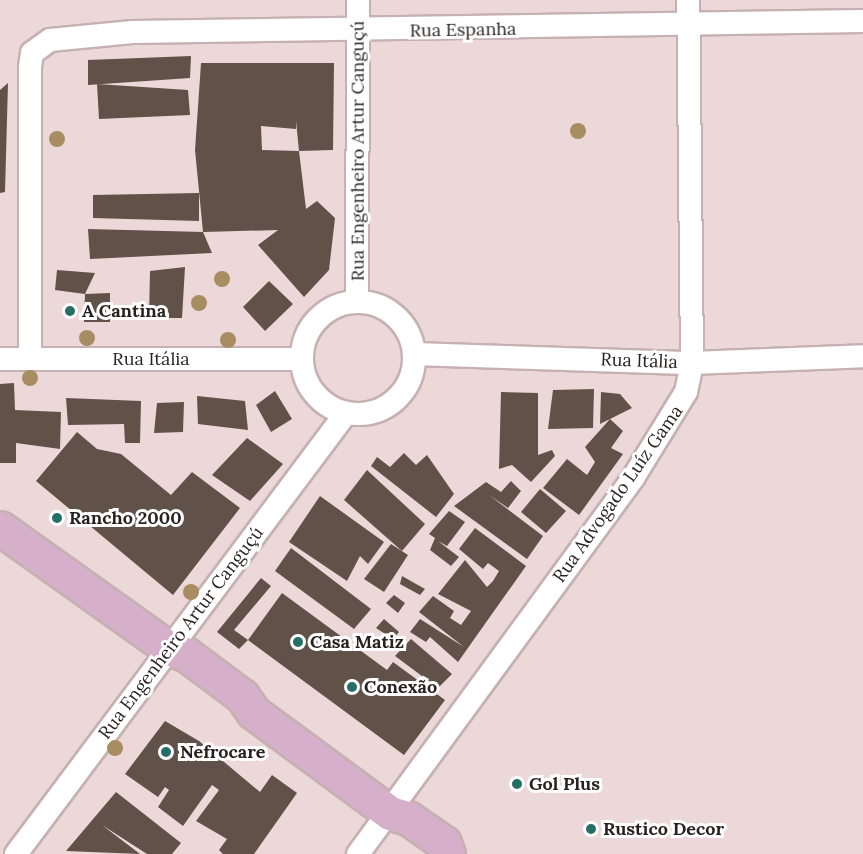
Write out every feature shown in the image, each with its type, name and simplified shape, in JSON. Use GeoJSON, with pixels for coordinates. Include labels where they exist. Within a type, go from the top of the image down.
{"type":"FeatureCollection","features":[{"type":"Feature","properties":{"kind":"main road"},"geometry":{"type":"LineString","coordinates":[[0,528],[168,648],[187,655],[224,683],[253,712],[390,813],[408,818],[444,843],[448,854]]}},
{"type":"Feature","properties":{"kind":"main road"},"geometry":{"type":"LineString","coordinates":[[390,813],[398,828],[430,854]]}},
{"type":"Feature","properties":{"kind":"street","name":"Rua Engenheiro Artur Canguçú"},"geometry":{"type":"LineString","coordinates":[[357,301],[358,0]]}},
{"type":"Feature","properties":{"kind":"street","name":"Rua Advogado Luíz Gama"},"geometry":{"type":"LineString","coordinates":[[358,854],[667,430],[686,392],[692,363],[688,0]]}},
{"type":"Feature","properties":{"kind":"street","name":"Rua Espanha"},"geometry":{"type":"LineString","coordinates":[[30,358],[30,67],[40,45],[64,36],[863,21]]}},
{"type":"Feature","properties":{"kind":"street"},"geometry":{"type":"LineString","coordinates":[[357,301],[390,311],[402,322],[414,354],[410,379],[395,400],[372,412],[346,413],[315,394],[301,359],[317,319],[357,301]]}},
{"type":"Feature","properties":{"kind":"street","name":"Rua Itália"},"geometry":{"type":"LineString","coordinates":[[414,354],[692,363],[863,356]]}},
{"type":"Feature","properties":{"kind":"street","name":"Rua Itália"},"geometry":{"type":"LineString","coordinates":[[0,358],[301,359]]}},
{"type":"Feature","properties":{"kind":"street","name":"Rua Engenheiro Artur Canguçú"},"geometry":{"type":"LineString","coordinates":[[16,854],[346,413]]}},
{"type":"Feature","properties":{"kind":"building"},"geometry":{"type":"Polygon","coordinates":[[[191,56],[190,78],[88,85],[88,60],[191,56]]]}},
{"type":"Feature","properties":{"kind":"building"},"geometry":{"type":"Polygon","coordinates":[[[201,63],[334,63],[333,150],[299,151],[306,209],[317,201],[335,218],[329,270],[304,297],[258,245],[278,230],[203,232],[195,150],[201,63]],[[296,121],[296,129],[261,126],[262,150],[299,151],[296,121]]]}},
{"type":"Feature","properties":{"kind":"building"},"geometry":{"type":"Polygon","coordinates":[[[8,83],[5,192],[0,193],[0,90],[8,83]]]}},
{"type":"Feature","properties":{"kind":"building"},"geometry":{"type":"Polygon","coordinates":[[[97,84],[188,90],[190,115],[99,119],[97,84]]]}},
{"type":"Feature","properties":{"kind":"building"},"geometry":{"type":"Polygon","coordinates":[[[199,193],[199,221],[93,218],[93,195],[199,193]]]}},
{"type":"Feature","properties":{"kind":"building"},"geometry":{"type":"Polygon","coordinates":[[[88,229],[203,232],[212,253],[90,259],[88,229]]]}},
{"type":"Feature","properties":{"kind":"building"},"geometry":{"type":"Polygon","coordinates":[[[185,267],[182,318],[149,318],[150,271],[185,267]]]}},
{"type":"Feature","properties":{"kind":"building"},"geometry":{"type":"Polygon","coordinates":[[[57,270],[95,273],[85,294],[55,290],[57,270]]]}},
{"type":"Feature","properties":{"kind":"building"},"geometry":{"type":"Polygon","coordinates":[[[269,281],[293,304],[265,331],[243,307],[269,281]]]}},
{"type":"Feature","properties":{"kind":"building"},"geometry":{"type":"Polygon","coordinates":[[[110,293],[110,322],[84,322],[85,294],[110,293]]]}},
{"type":"Feature","properties":{"kind":"building"},"geometry":{"type":"Polygon","coordinates":[[[14,383],[15,410],[61,412],[60,449],[16,443],[16,463],[0,463],[0,384],[14,383]]]}},
{"type":"Feature","properties":{"kind":"building"},"geometry":{"type":"Polygon","coordinates":[[[594,389],[593,428],[548,429],[553,390],[594,389]]]}},
{"type":"Feature","properties":{"kind":"building"},"geometry":{"type":"Polygon","coordinates":[[[275,391],[292,419],[271,432],[256,405],[275,391]]]}},
{"type":"Feature","properties":{"kind":"building"},"geometry":{"type":"Polygon","coordinates":[[[501,392],[538,393],[538,455],[552,450],[555,456],[531,482],[512,465],[499,469],[501,392]]]}},
{"type":"Feature","properties":{"kind":"building"},"geometry":{"type":"Polygon","coordinates":[[[601,392],[620,394],[632,408],[600,424],[601,392]]]}},
{"type":"Feature","properties":{"kind":"building"},"geometry":{"type":"Polygon","coordinates":[[[197,396],[245,401],[248,430],[198,424],[197,396]]]}},
{"type":"Feature","properties":{"kind":"building"},"geometry":{"type":"Polygon","coordinates":[[[66,398],[141,401],[140,443],[125,443],[124,424],[68,425],[66,398]]]}},
{"type":"Feature","properties":{"kind":"building"},"geometry":{"type":"Polygon","coordinates":[[[184,402],[183,432],[154,433],[157,403],[184,402]]]}},
{"type":"Feature","properties":{"kind":"building"},"geometry":{"type":"Polygon","coordinates":[[[610,419],[623,431],[611,448],[623,454],[579,515],[543,488],[567,459],[587,475],[595,462],[585,447],[610,419]]]}},
{"type":"Feature","properties":{"kind":"building"},"geometry":{"type":"Polygon","coordinates":[[[77,432],[97,449],[121,454],[171,495],[192,472],[240,508],[173,595],[36,481],[77,432]]]}},
{"type":"Feature","properties":{"kind":"building"},"geometry":{"type":"Polygon","coordinates":[[[247,438],[283,464],[250,501],[212,475],[247,438]]]}},
{"type":"Feature","properties":{"kind":"building"},"geometry":{"type":"Polygon","coordinates":[[[404,453],[416,465],[427,455],[454,494],[436,517],[371,466],[377,457],[390,467],[404,453]]]}},
{"type":"Feature","properties":{"kind":"building"},"geometry":{"type":"Polygon","coordinates":[[[367,470],[425,524],[402,551],[344,500],[367,470]]]}},
{"type":"Feature","properties":{"kind":"building"},"geometry":{"type":"Polygon","coordinates":[[[511,481],[521,491],[508,508],[489,495],[543,536],[527,559],[454,506],[486,482],[501,492],[511,481]]]}},
{"type":"Feature","properties":{"kind":"building"},"geometry":{"type":"Polygon","coordinates":[[[540,489],[566,511],[546,533],[521,512],[540,489]]]}},
{"type":"Feature","properties":{"kind":"building"},"geometry":{"type":"Polygon","coordinates":[[[320,496],[384,542],[368,564],[360,556],[347,581],[289,542],[320,496]]]}},
{"type":"Feature","properties":{"kind":"building"},"geometry":{"type":"Polygon","coordinates":[[[449,511],[465,522],[447,546],[438,541],[459,557],[451,566],[430,550],[435,538],[429,534],[449,511]]]}},
{"type":"Feature","properties":{"kind":"building"},"geometry":{"type":"Polygon","coordinates":[[[475,528],[526,566],[458,662],[430,637],[426,642],[410,632],[420,619],[464,647],[419,612],[433,596],[454,611],[450,618],[461,625],[471,611],[438,594],[465,560],[487,587],[493,581],[499,571],[488,563],[483,569],[459,549],[475,528]]]}},
{"type":"Feature","properties":{"kind":"building"},"geometry":{"type":"Polygon","coordinates":[[[391,544],[408,555],[384,592],[364,579],[391,544]]]}},
{"type":"Feature","properties":{"kind":"building"},"geometry":{"type":"Polygon","coordinates":[[[291,548],[371,609],[354,629],[275,571],[291,548]]]}},
{"type":"Feature","properties":{"kind":"building"},"geometry":{"type":"Polygon","coordinates":[[[402,576],[425,589],[420,595],[400,584],[402,576]]]}},
{"type":"Feature","properties":{"kind":"building"},"geometry":{"type":"Polygon","coordinates":[[[261,578],[271,586],[234,630],[248,640],[239,649],[217,632],[261,578]]]}},
{"type":"Feature","properties":{"kind":"building"},"geometry":{"type":"Polygon","coordinates":[[[282,593],[387,670],[393,662],[445,700],[404,755],[248,640],[282,593]]]}},
{"type":"Feature","properties":{"kind":"building"},"geometry":{"type":"Polygon","coordinates":[[[394,595],[405,603],[398,613],[386,603],[394,595]]]}},
{"type":"Feature","properties":{"kind":"building"},"geometry":{"type":"Polygon","coordinates":[[[384,619],[399,632],[393,639],[376,628],[384,619]]]}},
{"type":"Feature","properties":{"kind":"building"},"geometry":{"type":"Polygon","coordinates":[[[411,639],[452,674],[438,688],[395,656],[411,639]]]}},
{"type":"Feature","properties":{"kind":"building"},"geometry":{"type":"Polygon","coordinates":[[[165,721],[199,741],[260,792],[272,775],[297,793],[254,854],[223,854],[219,850],[227,839],[196,821],[219,790],[212,785],[183,826],[158,807],[169,790],[165,787],[158,797],[125,774],[165,721]]]}},
{"type":"Feature","properties":{"kind":"building"},"geometry":{"type":"Polygon","coordinates":[[[116,792],[181,843],[172,854],[147,854],[102,825],[140,854],[66,851],[116,792]]]}},
{"type":"Feature","properties":{"kind":"place","name":"A Cantina"},"geometry":{"type":"Point","coordinates":[70,311]}},
{"type":"Feature","properties":{"kind":"place","name":"Rancho 2000"},"geometry":{"type":"Point","coordinates":[57,518]}},
{"type":"Feature","properties":{"kind":"place","name":"Casa Matiz"},"geometry":{"type":"Point","coordinates":[298,642]}},
{"type":"Feature","properties":{"kind":"place","name":"Conexão"},"geometry":{"type":"Point","coordinates":[352,687]}},
{"type":"Feature","properties":{"kind":"place","name":"Nefrocare"},"geometry":{"type":"Point","coordinates":[166,752]}},
{"type":"Feature","properties":{"kind":"place","name":"Gol Plus"},"geometry":{"type":"Point","coordinates":[517,784]}},
{"type":"Feature","properties":{"kind":"place","name":"Rustico Decor"},"geometry":{"type":"Point","coordinates":[591,829]}}]}
